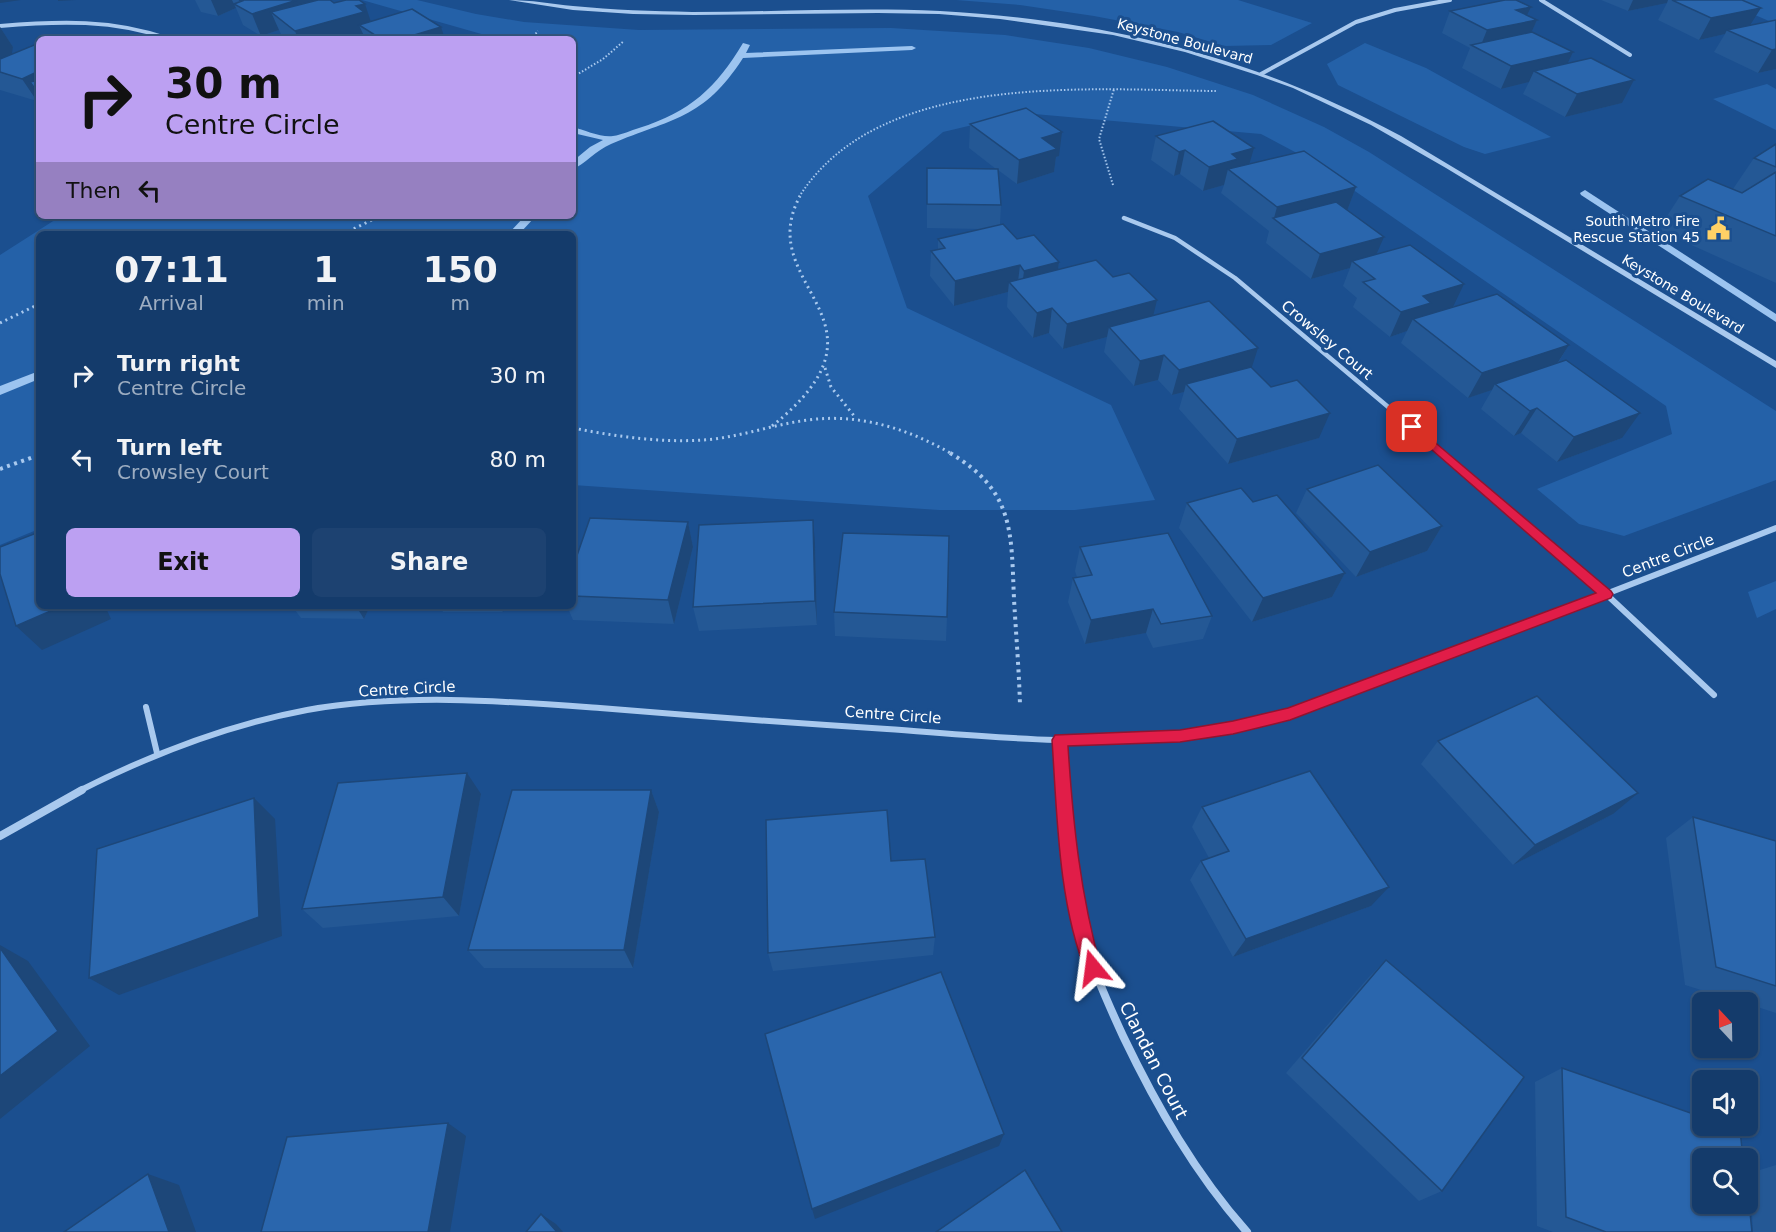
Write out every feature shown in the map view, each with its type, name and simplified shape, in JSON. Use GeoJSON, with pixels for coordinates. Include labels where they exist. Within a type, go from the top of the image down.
{"type":"FeatureCollection","features":[{"type":"Feature","properties":{"kind":"street","name":"Keystone Boulevard"},"geometry":{"type":"LineString","coordinates":[[512,0],[629,12],[898,11],[1002,17],[1075,26],[1200,54],[1261,74],[1346,109],[1392,133],[1776,365]]}},
{"type":"Feature","properties":{"kind":"street"},"geometry":{"type":"LineString","coordinates":[[1261,74],[1356,22],[1395,10],[1450,0]]}},
{"type":"Feature","properties":{"kind":"street"},"geometry":{"type":"LineString","coordinates":[[1541,0],[1630,55]]}},
{"type":"Feature","properties":{"kind":"street"},"geometry":{"type":"LineString","coordinates":[[0,26],[62,22],[90,23],[140,29],[160,36]]}},
{"type":"Feature","properties":{"kind":"street","name":"Crowsley Court"},"geometry":{"type":"LineString","coordinates":[[1124,218],[1175,238],[1235,278],[1606,594],[1714,695]]}},
{"type":"Feature","properties":{"kind":"street","name":"Centre Circle"},"geometry":{"type":"LineString","coordinates":[[0,836],[55,803],[157,753],[264,719],[321,708],[376,702],[479,699],[1060,740],[1180,736],[1233,728],[1290,714],[1776,528]]}},
{"type":"Feature","properties":{"kind":"street"},"geometry":{"type":"LineString","coordinates":[[146,707],[157,753]]}},
{"type":"Feature","properties":{"kind":"street","name":"Clandan Court"},"geometry":{"type":"LineString","coordinates":[[1060,740],[1066,829],[1079,920],[1093,968],[1142,1076],[1179,1143],[1223,1206],[1246,1232]]}},
{"type":"Feature","properties":{"kind":"path"},"geometry":{"type":"LineString","coordinates":[[576,75],[603,59],[630,36]]}},
{"type":"Feature","properties":{"kind":"path"},"geometry":{"type":"LineString","coordinates":[[1113,185],[1099,139],[1109,113],[1114,89]]}},
{"type":"Feature","properties":{"kind":"path"},"geometry":{"type":"LineString","coordinates":[[772,426],[793,410],[814,386],[825,367],[829,346],[827,327],[818,302],[800,272],[790,233],[796,201],[832,159],[857,138],[871,129],[931,106],[976,98],[1114,89],[1221,91]]}},
{"type":"Feature","properties":{"kind":"path"},"geometry":{"type":"LineString","coordinates":[[349,231],[374,219]]}},
{"type":"Feature","properties":{"kind":"path"},"geometry":{"type":"LineString","coordinates":[[0,323],[36,305]]}},
{"type":"Feature","properties":{"kind":"path"},"geometry":{"type":"LineString","coordinates":[[825,367],[831,387],[855,418]]}},
{"type":"Feature","properties":{"kind":"path"},"geometry":{"type":"LineString","coordinates":[[576,429],[624,438],[683,441],[737,435],[803,420],[855,418],[934,444],[968,464],[993,487],[1008,520],[1012,552],[1020,705]]}},
{"type":"Feature","properties":{"kind":"path"},"geometry":{"type":"LineString","coordinates":[[0,469],[36,456]]}},
{"type":"Feature","properties":{"kind":"shaded area"},"geometry":{"type":"Polygon","coordinates":[[[362,0],[417,0],[476,14],[524,22],[639,30],[891,28],[1005,35],[1089,48],[1167,67],[1253,95],[1324,127],[1369,152],[1776,411],[1776,480],[1624,536],[1579,524],[1537,489],[1672,434],[1666,406],[1310,160],[1261,134],[1023,113],[943,132],[868,196],[907,308],[1111,405],[1155,500],[1075,510],[939,510],[576,485],[576,231],[38,231],[56,219],[576,219],[576,36],[488,36],[362,0]]]}},
{"type":"Feature","properties":{"kind":"shaded area"},"geometry":{"type":"Polygon","coordinates":[[[956,0],[1238,0],[1312,23],[1271,45],[1224,46],[1178,32],[1094,16],[1020,5],[956,0]]]}},
{"type":"Feature","properties":{"kind":"shaded area"},"geometry":{"type":"Polygon","coordinates":[[[1720,0],[1776,0],[1776,24],[1720,0]]]}},
{"type":"Feature","properties":{"kind":"shaded area"},"geometry":{"type":"Polygon","coordinates":[[[1365,43],[1426,68],[1551,137],[1485,154],[1464,147],[1338,85],[1327,64],[1365,43]]]}},
{"type":"Feature","properties":{"kind":"shaded area"},"geometry":{"type":"Polygon","coordinates":[[[1767,84],[1776,89],[1776,130],[1713,99],[1767,84]]]}},
{"type":"Feature","properties":{"kind":"shaded area"},"geometry":{"type":"Polygon","coordinates":[[[36,232],[36,530],[0,545],[0,255],[36,232]]]}},
{"type":"Feature","properties":{"kind":"shaded area"},"geometry":{"type":"Polygon","coordinates":[[[1776,581],[1776,609],[1757,618],[1748,592],[1776,581]]]}},
{"type":"Feature","properties":{"kind":"building"},"geometry":{"type":"Polygon","coordinates":[[[239,0],[297,0],[252,14],[234,4],[242,1],[239,0]]]}},
{"type":"Feature","properties":{"kind":"building"},"geometry":{"type":"Polygon","coordinates":[[[318,0],[330,0],[334,3],[359,0],[365,4],[356,6],[364,12],[295,31],[271,12],[318,0]]]}},
{"type":"Feature","properties":{"kind":"building"},"geometry":{"type":"Polygon","coordinates":[[[1505,0],[1516,0],[1531,7],[1516,10],[1537,20],[1487,30],[1450,11],[1505,0]]]}},
{"type":"Feature","properties":{"kind":"building"},"geometry":{"type":"Polygon","coordinates":[[[1672,0],[1742,0],[1761,8],[1711,18],[1672,0]]]}},
{"type":"Feature","properties":{"kind":"building"},"geometry":{"type":"Polygon","coordinates":[[[412,9],[441,27],[411,36],[372,36],[375,35],[359,25],[412,9]]]}},
{"type":"Feature","properties":{"kind":"building"},"geometry":{"type":"Polygon","coordinates":[[[1776,20],[1776,49],[1772,50],[1727,30],[1776,20]]]}},
{"type":"Feature","properties":{"kind":"building"},"geometry":{"type":"Polygon","coordinates":[[[1532,32],[1573,52],[1511,66],[1471,45],[1532,32]]]}},
{"type":"Feature","properties":{"kind":"building"},"geometry":{"type":"Polygon","coordinates":[[[36,44],[36,72],[22,79],[0,72],[0,59],[36,44]]]}},
{"type":"Feature","properties":{"kind":"building"},"geometry":{"type":"Polygon","coordinates":[[[1591,58],[1634,80],[1577,94],[1534,71],[1591,58]]]}},
{"type":"Feature","properties":{"kind":"building"},"geometry":{"type":"Polygon","coordinates":[[[36,81],[36,90],[30,82],[36,81]]]}},
{"type":"Feature","properties":{"kind":"building"},"geometry":{"type":"Polygon","coordinates":[[[1026,108],[1062,132],[1042,138],[1057,149],[1019,160],[970,124],[1026,108]]]}},
{"type":"Feature","properties":{"kind":"building"},"geometry":{"type":"Polygon","coordinates":[[[1213,121],[1254,148],[1232,154],[1238,159],[1209,167],[1185,150],[1179,152],[1156,136],[1213,121]]]}},
{"type":"Feature","properties":{"kind":"building"},"geometry":{"type":"Polygon","coordinates":[[[1776,144],[1776,167],[1754,158],[1776,144]]]}},
{"type":"Feature","properties":{"kind":"building"},"geometry":{"type":"Polygon","coordinates":[[[1304,151],[1356,187],[1277,207],[1228,169],[1304,151]]]}},
{"type":"Feature","properties":{"kind":"building"},"geometry":{"type":"Polygon","coordinates":[[[927,168],[998,169],[1001,205],[927,204],[927,168]]]}},
{"type":"Feature","properties":{"kind":"building"},"geometry":{"type":"Polygon","coordinates":[[[1776,172],[1776,236],[1680,196],[1708,179],[1742,193],[1776,172]]]}},
{"type":"Feature","properties":{"kind":"building"},"geometry":{"type":"Polygon","coordinates":[[[1336,202],[1384,237],[1320,254],[1273,218],[1336,202]]]}},
{"type":"Feature","properties":{"kind":"building"},"geometry":{"type":"Polygon","coordinates":[[[1003,224],[1017,239],[1034,235],[1059,262],[1024,271],[1020,265],[955,281],[931,251],[945,248],[938,239],[1003,224]]]}},
{"type":"Feature","properties":{"kind":"building"},"geometry":{"type":"Polygon","coordinates":[[[1410,245],[1464,284],[1423,296],[1431,303],[1401,312],[1363,282],[1375,279],[1352,261],[1410,245]]]}},
{"type":"Feature","properties":{"kind":"building"},"geometry":{"type":"Polygon","coordinates":[[[1096,260],[1113,277],[1129,273],[1157,300],[1067,324],[1052,308],[1037,313],[1009,282],[1096,260]]]}},
{"type":"Feature","properties":{"kind":"building"},"geometry":{"type":"Polygon","coordinates":[[[1497,294],[1569,345],[1482,373],[1413,319],[1497,294]]]}},
{"type":"Feature","properties":{"kind":"building"},"geometry":{"type":"Polygon","coordinates":[[[1209,301],[1258,348],[1179,370],[1164,355],[1140,361],[1109,327],[1209,301]]]}},
{"type":"Feature","properties":{"kind":"building"},"geometry":{"type":"Polygon","coordinates":[[[1566,360],[1640,413],[1574,437],[1537,408],[1530,411],[1495,384],[1566,360]]]}},
{"type":"Feature","properties":{"kind":"building"},"geometry":{"type":"Polygon","coordinates":[[[1251,367],[1271,387],[1297,380],[1330,413],[1237,439],[1186,384],[1251,367]]]}},
{"type":"Feature","properties":{"kind":"building"},"geometry":{"type":"Polygon","coordinates":[[[1378,465],[1442,526],[1370,552],[1307,489],[1378,465]]]}},
{"type":"Feature","properties":{"kind":"building"},"geometry":{"type":"Polygon","coordinates":[[[1241,488],[1253,502],[1277,495],[1345,573],[1263,598],[1187,503],[1241,488]]]}},
{"type":"Feature","properties":{"kind":"building"},"geometry":{"type":"Polygon","coordinates":[[[590,518],[688,522],[668,600],[576,596],[576,558],[590,518]]]}},
{"type":"Feature","properties":{"kind":"building"},"geometry":{"type":"Polygon","coordinates":[[[813,520],[815,601],[693,607],[699,525],[813,520]]]}},
{"type":"Feature","properties":{"kind":"building"},"geometry":{"type":"Polygon","coordinates":[[[36,533],[36,609],[55,609],[16,626],[0,574],[0,547],[36,533]]]}},
{"type":"Feature","properties":{"kind":"building"},"geometry":{"type":"Polygon","coordinates":[[[843,533],[949,536],[947,617],[834,612],[843,533]]]}},
{"type":"Feature","properties":{"kind":"building"},"geometry":{"type":"Polygon","coordinates":[[[1168,533],[1212,616],[1161,624],[1153,609],[1091,620],[1073,578],[1092,575],[1080,547],[1168,533]]]}},
{"type":"Feature","properties":{"kind":"building"},"geometry":{"type":"Polygon","coordinates":[[[1537,696],[1638,793],[1535,845],[1438,741],[1537,696]]]}},
{"type":"Feature","properties":{"kind":"building"},"geometry":{"type":"Polygon","coordinates":[[[1310,771],[1389,887],[1246,939],[1201,861],[1229,851],[1202,807],[1310,771]]]}},
{"type":"Feature","properties":{"kind":"building"},"geometry":{"type":"Polygon","coordinates":[[[467,773],[443,897],[302,909],[338,783],[467,773]]]}},
{"type":"Feature","properties":{"kind":"building"},"geometry":{"type":"Polygon","coordinates":[[[512,790],[651,790],[624,950],[468,950],[512,790]]]}},
{"type":"Feature","properties":{"kind":"building"},"geometry":{"type":"Polygon","coordinates":[[[254,798],[259,917],[89,978],[97,849],[254,798]]]}},
{"type":"Feature","properties":{"kind":"building"},"geometry":{"type":"Polygon","coordinates":[[[887,810],[891,861],[925,859],[935,937],[768,953],[766,820],[887,810]]]}},
{"type":"Feature","properties":{"kind":"building"},"geometry":{"type":"Polygon","coordinates":[[[1693,817],[1776,841],[1776,986],[1716,967],[1693,817]]]}},
{"type":"Feature","properties":{"kind":"building"},"geometry":{"type":"Polygon","coordinates":[[[0,948],[58,1031],[0,1076],[0,948]]]}},
{"type":"Feature","properties":{"kind":"building"},"geometry":{"type":"Polygon","coordinates":[[[1386,960],[1524,1077],[1442,1191],[1302,1058],[1386,960]]]}},
{"type":"Feature","properties":{"kind":"building"},"geometry":{"type":"Polygon","coordinates":[[[941,972],[1004,1134],[812,1209],[765,1034],[941,972]]]}},
{"type":"Feature","properties":{"kind":"building"},"geometry":{"type":"Polygon","coordinates":[[[1562,1068],[1692,1114],[1692,1136],[1741,1136],[1742,1148],[1692,1148],[1692,1214],[1750,1214],[1752,1232],[1606,1232],[1566,1217],[1562,1068]]]}},
{"type":"Feature","properties":{"kind":"building"},"geometry":{"type":"Polygon","coordinates":[[[448,1123],[428,1232],[261,1232],[287,1137],[448,1123]]]}},
{"type":"Feature","properties":{"kind":"building"},"geometry":{"type":"Polygon","coordinates":[[[1025,1170],[1062,1232],[936,1232],[1025,1170]]]}},
{"type":"Feature","properties":{"kind":"building"},"geometry":{"type":"Polygon","coordinates":[[[148,1174],[169,1232],[64,1232],[148,1174]]]}},
{"type":"Feature","properties":{"kind":"building"},"geometry":{"type":"Polygon","coordinates":[[[541,1214],[557,1232],[526,1232],[541,1214]]]}},
{"type":"Feature","properties":{"kind":"waterway"},"geometry":{"type":"LineString","coordinates":[[741,56],[746,45]]}},
{"type":"Feature","properties":{"kind":"waterway"},"geometry":{"type":"LineString","coordinates":[[741,56],[912,48]]}},
{"type":"Feature","properties":{"kind":"waterway"},"geometry":{"type":"LineString","coordinates":[[613,140],[660,124],[695,106],[724,79],[741,56]]}},
{"type":"Feature","properties":{"kind":"waterway"},"geometry":{"type":"LineString","coordinates":[[576,131],[613,140]]}},
{"type":"Feature","properties":{"kind":"waterway"},"geometry":{"type":"LineString","coordinates":[[576,163],[594,149],[613,140]]}},
{"type":"Feature","properties":{"kind":"waterway"},"geometry":{"type":"LineString","coordinates":[[1585,193],[1776,319]]}},
{"type":"Feature","properties":{"kind":"waterway"},"geometry":{"type":"LineString","coordinates":[[516,231],[528,219]]}},
{"type":"Feature","properties":{"kind":"waterway"},"geometry":{"type":"LineString","coordinates":[[0,391],[36,376]]}},
{"type":"Feature","properties":{"kind":"place","name":"South Metro Fire Rescue Station 45"},"geometry":{"type":"Point","coordinates":[1718,229]}},
{"type":"Feature","properties":{"kind":"route"},"geometry":{"type":"LineString","coordinates":[[1093,968],[1079,920],[1066,829],[1060,740],[1180,736],[1233,728],[1290,714],[1330,701],[1606,594],[1412,427]]}}]}
